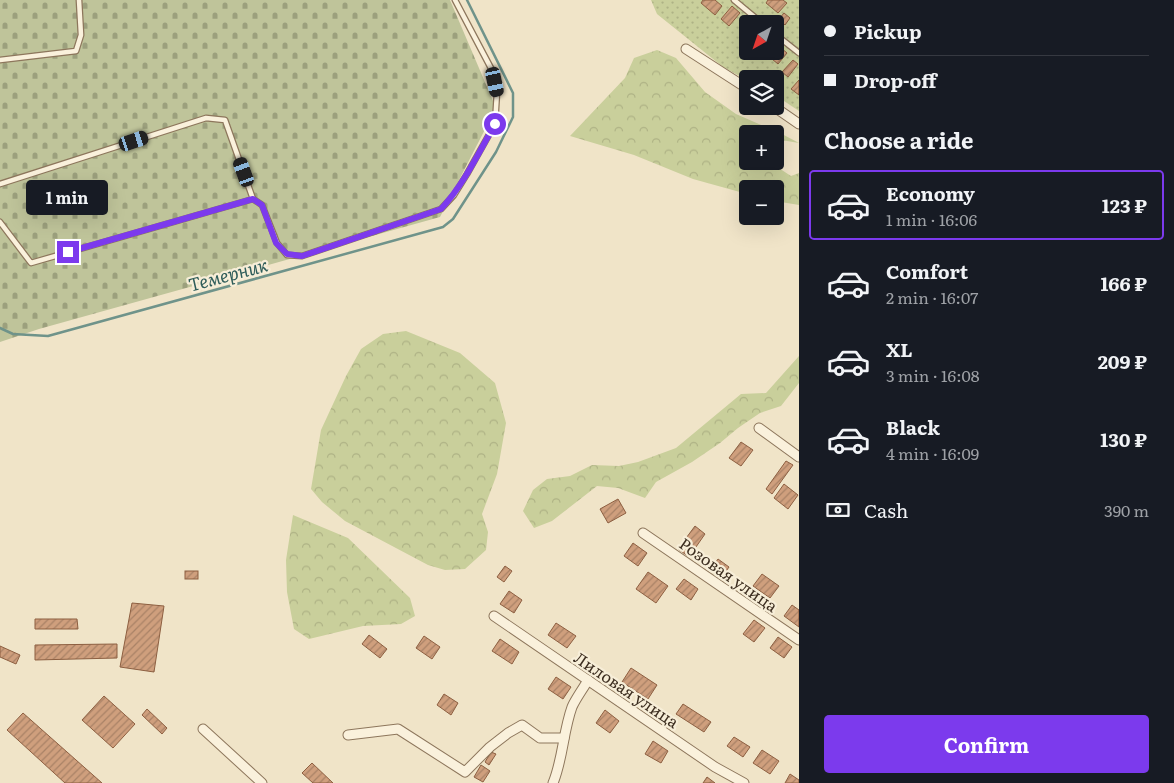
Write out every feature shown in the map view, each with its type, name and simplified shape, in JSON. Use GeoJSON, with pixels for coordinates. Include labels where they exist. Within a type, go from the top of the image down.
{"type":"FeatureCollection","features":[{"type":"Feature","properties":{"kind":"street"},"geometry":{"type":"LineString","coordinates":[[686,50],[739,83]]}},
{"type":"Feature","properties":{"kind":"street"},"geometry":{"type":"LineString","coordinates":[[784,114],[799,124]]}},
{"type":"Feature","properties":{"kind":"street"},"geometry":{"type":"LineString","coordinates":[[759,428],[799,457]]}},
{"type":"Feature","properties":{"kind":"street","name":"Розовая улица"},"geometry":{"type":"LineString","coordinates":[[643,533],[799,640]]}},
{"type":"Feature","properties":{"kind":"street","name":"Лиловая улица"},"geometry":{"type":"LineString","coordinates":[[494,616],[715,767],[744,783]]}},
{"type":"Feature","properties":{"kind":"street"},"geometry":{"type":"LineString","coordinates":[[554,783],[572,706],[588,680]]}},
{"type":"Feature","properties":{"kind":"street"},"geometry":{"type":"LineString","coordinates":[[348,735],[398,729],[465,772],[490,747],[522,725],[540,738],[564,738]]}},
{"type":"Feature","properties":{"kind":"street"},"geometry":{"type":"LineString","coordinates":[[203,729],[262,783]]}},
{"type":"Feature","properties":{"kind":"lane"},"geometry":{"type":"LineString","coordinates":[[0,60],[76,50],[81,35],[79,0]]}},
{"type":"Feature","properties":{"kind":"lane"},"geometry":{"type":"LineString","coordinates":[[0,184],[206,118],[225,120],[253,199],[262,205],[276,243],[287,254],[302,256],[441,209],[454,195],[495,124],[497,92],[493,72],[455,0]]}},
{"type":"Feature","properties":{"kind":"lane"},"geometry":{"type":"LineString","coordinates":[[734,0],[752,15]]}},
{"type":"Feature","properties":{"kind":"lane"},"geometry":{"type":"LineString","coordinates":[[784,41],[799,53]]}},
{"type":"Feature","properties":{"kind":"lane"},"geometry":{"type":"LineString","coordinates":[[0,222],[31,263],[253,199]]}},
{"type":"Feature","properties":{"kind":"green space"},"geometry":{"type":"Polygon","coordinates":[[[0,0],[450,0],[496,108],[440,217],[39,329],[0,342],[0,0]]]}},
{"type":"Feature","properties":{"kind":"green space"},"geometry":{"type":"Polygon","coordinates":[[[651,0],[799,0],[799,111],[784,101],[784,70],[739,70],[739,76],[723,67],[657,14],[651,0]]]}},
{"type":"Feature","properties":{"kind":"green space"},"geometry":{"type":"Polygon","coordinates":[[[657,50],[676,58],[705,92],[736,114],[761,125],[739,125],[739,170],[782,170],[791,176],[799,173],[799,205],[784,202],[784,180],[739,180],[739,192],[693,179],[634,155],[570,136],[625,78],[634,58],[657,50]]]}},
{"type":"Feature","properties":{"kind":"green space"},"geometry":{"type":"Polygon","coordinates":[[[784,135],[799,143],[784,140],[784,135]]]}},
{"type":"Feature","properties":{"kind":"green space"},"geometry":{"type":"Polygon","coordinates":[[[406,331],[460,353],[495,383],[506,423],[497,474],[482,514],[488,532],[486,550],[465,569],[445,570],[428,565],[345,521],[322,502],[311,489],[321,430],[361,349],[383,334],[406,331]]]}},
{"type":"Feature","properties":{"kind":"green space"},"geometry":{"type":"Polygon","coordinates":[[[799,356],[799,383],[781,406],[760,413],[692,462],[656,482],[645,498],[618,488],[597,486],[552,521],[534,528],[523,511],[533,490],[547,479],[570,476],[592,465],[619,466],[638,462],[676,448],[741,394],[766,393],[799,356]]]}},
{"type":"Feature","properties":{"kind":"green space"},"geometry":{"type":"Polygon","coordinates":[[[293,515],[348,538],[410,598],[415,616],[401,624],[363,626],[309,639],[294,629],[287,592],[286,560],[293,515]]]}},
{"type":"Feature","properties":{"kind":"building"},"geometry":{"type":"Polygon","coordinates":[[[703,0],[715,0],[722,6],[715,15],[701,3],[703,0]]]}},
{"type":"Feature","properties":{"kind":"building"},"geometry":{"type":"Polygon","coordinates":[[[768,0],[783,0],[787,3],[778,13],[766,3],[768,0]]]}},
{"type":"Feature","properties":{"kind":"building"},"geometry":{"type":"Polygon","coordinates":[[[732,6],[740,13],[729,26],[721,19],[732,6]]]}},
{"type":"Feature","properties":{"kind":"building"},"geometry":{"type":"Polygon","coordinates":[[[784,13],[790,18],[785,25],[784,15],[782,15],[784,13]]]}},
{"type":"Feature","properties":{"kind":"building"},"geometry":{"type":"Polygon","coordinates":[[[773,60],[781,60],[778,64],[773,60]]]}},
{"type":"Feature","properties":{"kind":"building"},"geometry":{"type":"Polygon","coordinates":[[[793,60],[798,64],[788,77],[784,74],[784,70],[793,60]]]}},
{"type":"Feature","properties":{"kind":"building"},"geometry":{"type":"Polygon","coordinates":[[[799,80],[799,95],[791,89],[799,80]]]}},
{"type":"Feature","properties":{"kind":"building"},"geometry":{"type":"Polygon","coordinates":[[[741,442],[753,450],[741,466],[729,458],[741,442]]]}},
{"type":"Feature","properties":{"kind":"building"},"geometry":{"type":"Polygon","coordinates":[[[786,461],[793,465],[772,494],[766,489],[786,461]]]}},
{"type":"Feature","properties":{"kind":"building"},"geometry":{"type":"Polygon","coordinates":[[[784,484],[798,495],[788,509],[774,498],[784,484]]]}},
{"type":"Feature","properties":{"kind":"building"},"geometry":{"type":"Polygon","coordinates":[[[618,499],[626,513],[608,523],[600,509],[618,499]]]}},
{"type":"Feature","properties":{"kind":"building"},"geometry":{"type":"Polygon","coordinates":[[[695,526],[705,534],[689,557],[678,549],[695,526]]]}},
{"type":"Feature","properties":{"kind":"building"},"geometry":{"type":"Polygon","coordinates":[[[633,543],[647,553],[638,566],[624,556],[633,543]]]}},
{"type":"Feature","properties":{"kind":"building"},"geometry":{"type":"Polygon","coordinates":[[[718,559],[729,567],[722,577],[711,569],[718,559]]]}},
{"type":"Feature","properties":{"kind":"building"},"geometry":{"type":"Polygon","coordinates":[[[505,566],[512,571],[504,582],[497,577],[505,566]]]}},
{"type":"Feature","properties":{"kind":"building"},"geometry":{"type":"Polygon","coordinates":[[[185,571],[198,571],[198,579],[185,579],[185,571]]]}},
{"type":"Feature","properties":{"kind":"building"},"geometry":{"type":"Polygon","coordinates":[[[648,572],[668,586],[656,603],[636,589],[648,572]]]}},
{"type":"Feature","properties":{"kind":"building"},"geometry":{"type":"Polygon","coordinates":[[[762,574],[779,586],[770,598],[753,586],[762,574]]]}},
{"type":"Feature","properties":{"kind":"building"},"geometry":{"type":"Polygon","coordinates":[[[684,579],[698,589],[691,600],[676,589],[684,579]]]}},
{"type":"Feature","properties":{"kind":"building"},"geometry":{"type":"Polygon","coordinates":[[[509,591],[522,600],[514,613],[500,604],[509,591]]]}},
{"type":"Feature","properties":{"kind":"building"},"geometry":{"type":"Polygon","coordinates":[[[132,603],[164,606],[154,672],[120,667],[132,603]]]}},
{"type":"Feature","properties":{"kind":"building"},"geometry":{"type":"Polygon","coordinates":[[[792,605],[799,610],[799,627],[784,616],[792,605]]]}},
{"type":"Feature","properties":{"kind":"building"},"geometry":{"type":"Polygon","coordinates":[[[35,619],[77,619],[78,629],[35,629],[35,619]]]}},
{"type":"Feature","properties":{"kind":"building"},"geometry":{"type":"Polygon","coordinates":[[[754,620],[765,628],[754,642],[743,634],[754,620]]]}},
{"type":"Feature","properties":{"kind":"building"},"geometry":{"type":"Polygon","coordinates":[[[556,623],[576,636],[567,648],[548,635],[556,623]]]}},
{"type":"Feature","properties":{"kind":"building"},"geometry":{"type":"Polygon","coordinates":[[[369,635],[387,649],[380,658],[362,644],[369,635]]]}},
{"type":"Feature","properties":{"kind":"building"},"geometry":{"type":"Polygon","coordinates":[[[424,636],[440,647],[432,659],[416,648],[424,636]]]}},
{"type":"Feature","properties":{"kind":"building"},"geometry":{"type":"Polygon","coordinates":[[[778,637],[792,647],[784,658],[770,648],[778,637]]]}},
{"type":"Feature","properties":{"kind":"building"},"geometry":{"type":"Polygon","coordinates":[[[500,639],[519,652],[512,664],[492,651],[500,639]]]}},
{"type":"Feature","properties":{"kind":"building"},"geometry":{"type":"Polygon","coordinates":[[[117,644],[117,658],[35,660],[35,645],[117,644]]]}},
{"type":"Feature","properties":{"kind":"building"},"geometry":{"type":"Polygon","coordinates":[[[0,646],[20,655],[16,664],[0,657],[0,646]]]}},
{"type":"Feature","properties":{"kind":"building"},"geometry":{"type":"Polygon","coordinates":[[[631,668],[657,685],[648,699],[622,682],[631,668]]]}},
{"type":"Feature","properties":{"kind":"building"},"geometry":{"type":"Polygon","coordinates":[[[556,677],[571,687],[563,699],[548,689],[556,677]]]}},
{"type":"Feature","properties":{"kind":"building"},"geometry":{"type":"Polygon","coordinates":[[[444,694],[458,703],[451,715],[437,705],[444,694]]]}},
{"type":"Feature","properties":{"kind":"building"},"geometry":{"type":"Polygon","coordinates":[[[104,696],[135,724],[113,748],[82,720],[104,696]]]}},
{"type":"Feature","properties":{"kind":"building"},"geometry":{"type":"Polygon","coordinates":[[[683,704],[711,722],[704,732],[676,714],[683,704]]]}},
{"type":"Feature","properties":{"kind":"building"},"geometry":{"type":"Polygon","coordinates":[[[147,709],[167,728],[162,734],[142,715],[147,709]]]}},
{"type":"Feature","properties":{"kind":"building"},"geometry":{"type":"Polygon","coordinates":[[[605,710],[619,721],[610,733],[596,723],[605,710]]]}},
{"type":"Feature","properties":{"kind":"building"},"geometry":{"type":"Polygon","coordinates":[[[23,713],[102,783],[65,783],[7,730],[23,713]]]}},
{"type":"Feature","properties":{"kind":"building"},"geometry":{"type":"Polygon","coordinates":[[[734,737],[750,747],[743,757],[727,746],[734,737]]]}},
{"type":"Feature","properties":{"kind":"building"},"geometry":{"type":"Polygon","coordinates":[[[653,741],[668,751],[661,763],[645,754],[653,741]]]}},
{"type":"Feature","properties":{"kind":"building"},"geometry":{"type":"Polygon","coordinates":[[[762,750],[779,761],[770,774],[753,763],[762,750]]]}},
{"type":"Feature","properties":{"kind":"building"},"geometry":{"type":"Polygon","coordinates":[[[491,752],[496,754],[489,765],[485,762],[491,752]]]}},
{"type":"Feature","properties":{"kind":"building"},"geometry":{"type":"Polygon","coordinates":[[[312,763],[333,783],[313,783],[302,773],[312,763]]]}},
{"type":"Feature","properties":{"kind":"building"},"geometry":{"type":"Polygon","coordinates":[[[481,765],[490,771],[483,782],[474,777],[481,765]]]}},
{"type":"Feature","properties":{"kind":"building"},"geometry":{"type":"Polygon","coordinates":[[[790,774],[799,780],[799,783],[785,783],[790,774]]]}},
{"type":"Feature","properties":{"kind":"building"},"geometry":{"type":"Polygon","coordinates":[[[707,777],[715,783],[703,783],[707,777]]]}},
{"type":"Feature","properties":{"kind":"waterway","name":"Темерник"},"geometry":{"type":"LineString","coordinates":[[0,328],[13,334],[48,336],[443,227],[453,219],[496,152],[513,117],[513,93],[467,0]]}},
{"type":"Feature","properties":{"kind":"route"},"geometry":{"type":"LineString","coordinates":[[68,252],[253,199],[262,205],[276,243],[287,254],[302,256],[441,209],[454,195],[495,124]]}}]}
